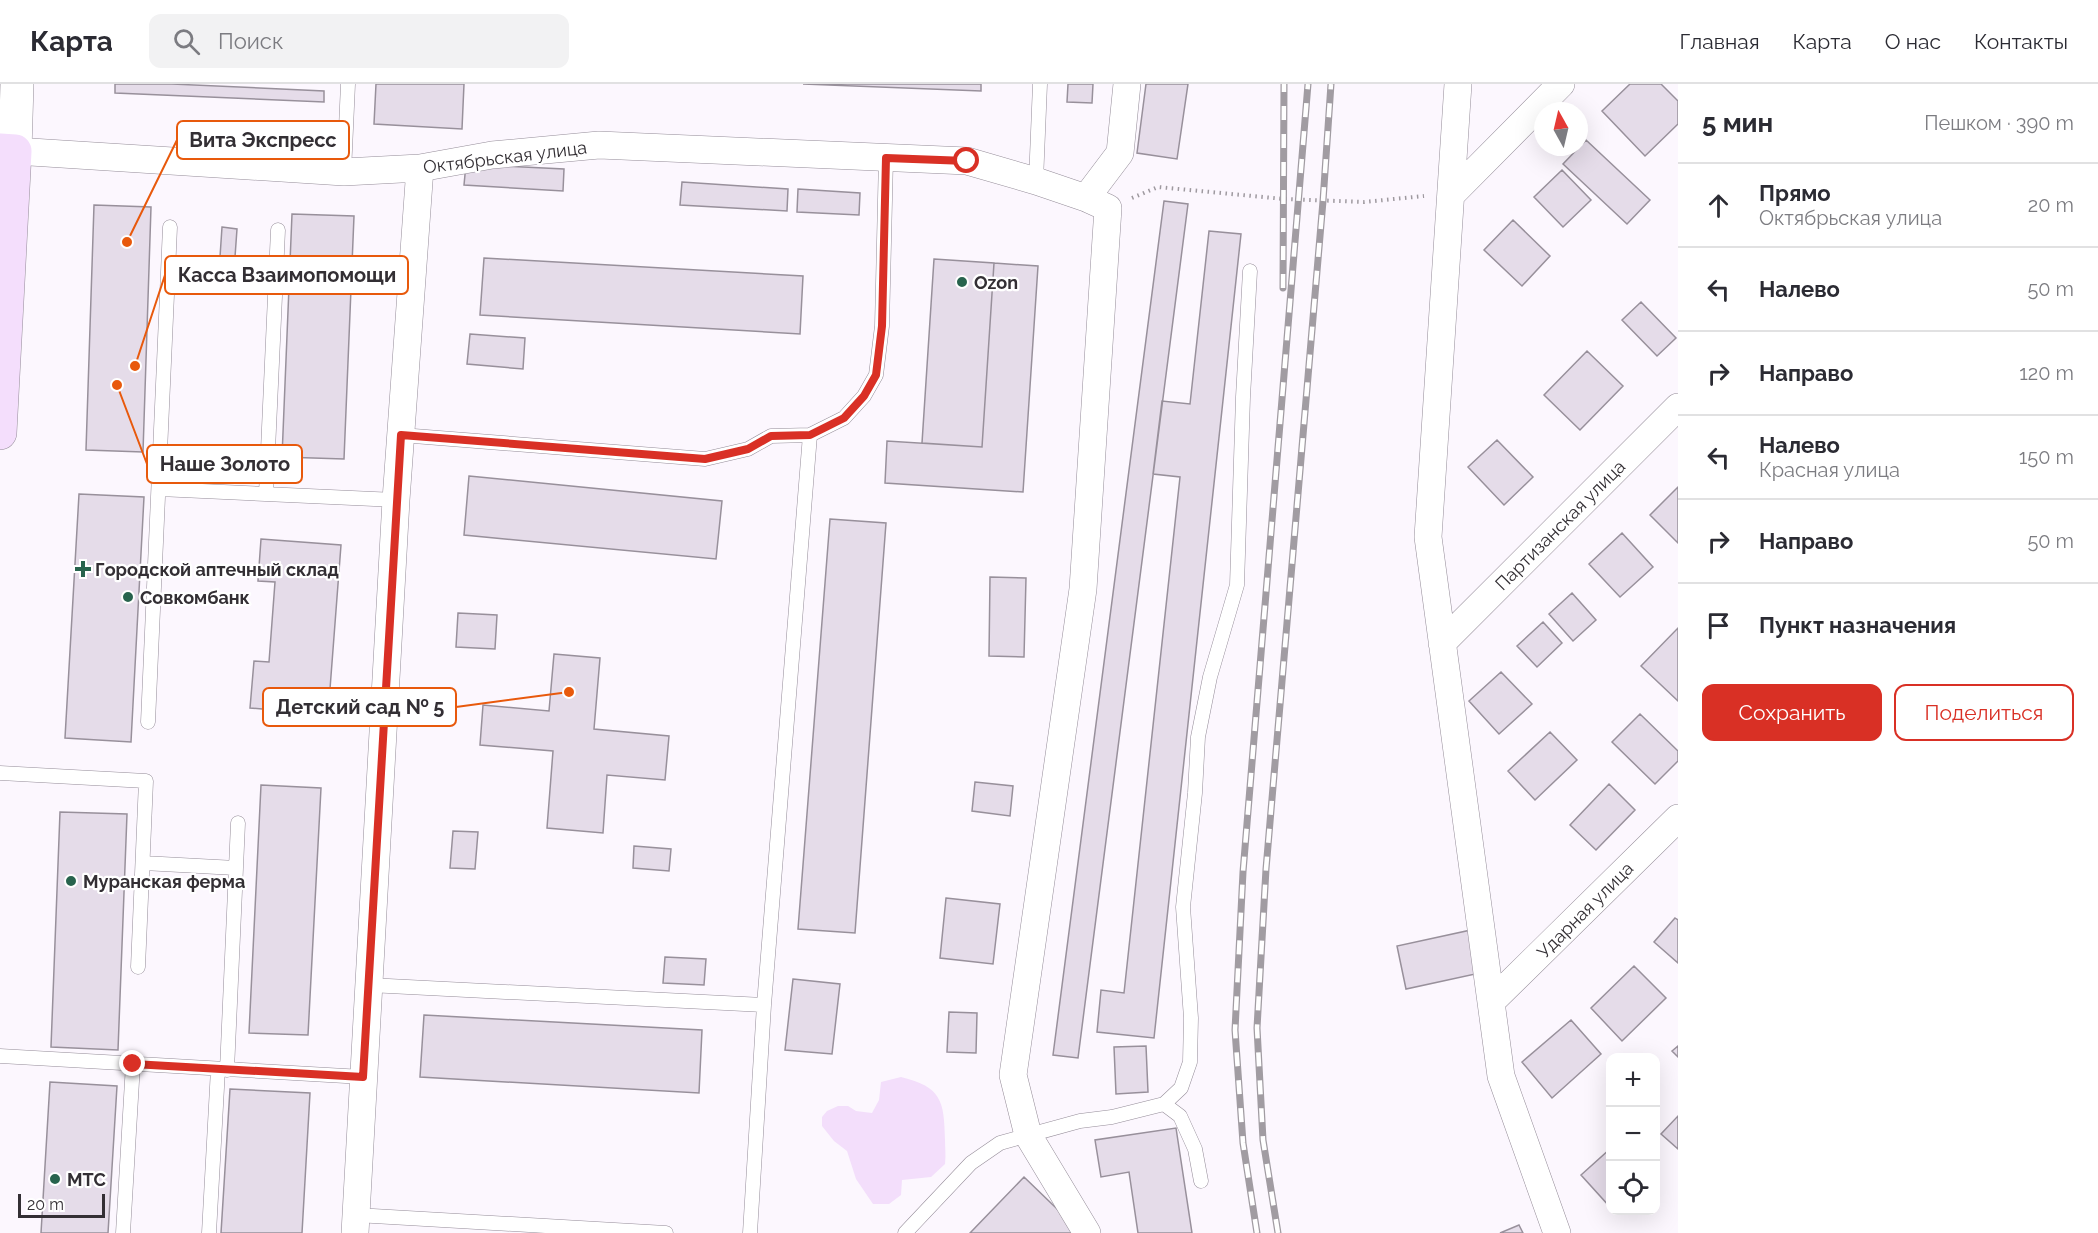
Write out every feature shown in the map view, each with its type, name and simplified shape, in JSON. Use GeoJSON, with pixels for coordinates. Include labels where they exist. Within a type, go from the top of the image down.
{"type":"FeatureCollection","features":[{"type":"Feature","properties":{"kind":"main road"},"geometry":{"type":"LineString","coordinates":[[0,433],[8,150]]}},
{"type":"Feature","properties":{"kind":"street"},"geometry":{"type":"LineString","coordinates":[[8,150],[17,84]]}},
{"type":"Feature","properties":{"kind":"street"},"geometry":{"type":"LineString","coordinates":[[1086,198],[1120,153],[1127,84]]}},
{"type":"Feature","properties":{"kind":"street"},"geometry":{"type":"LineString","coordinates":[[1458,84],[1428,537],[1502,1076],[1557,1233]]}},
{"type":"Feature","properties":{"kind":"street"},"geometry":{"type":"LineString","coordinates":[[1452,194],[1561,84]]}},
{"type":"Feature","properties":{"kind":"street","name":"Октябрьская улица"},"geometry":{"type":"LineString","coordinates":[[8,150],[344,172],[420,168],[492,156],[599,145],[967,161],[1036,181],[1108,208],[1083,589],[1013,1076],[1028,1135]]}},
{"type":"Feature","properties":{"kind":"street"},"geometry":{"type":"LineString","coordinates":[[355,1224],[396,500],[420,168]]}},
{"type":"Feature","properties":{"kind":"street","name":"Партизанская улица"},"geometry":{"type":"LineString","coordinates":[[1442,643],[1678,407]]}},
{"type":"Feature","properties":{"kind":"street","name":"Ударная улица"},"geometry":{"type":"LineString","coordinates":[[1491,1002],[1678,818]]}},
{"type":"Feature","properties":{"kind":"street"},"geometry":{"type":"LineString","coordinates":[[1028,1135],[1088,1233]]}},
{"type":"Feature","properties":{"kind":"lane"},"geometry":{"type":"LineString","coordinates":[[344,172],[348,84]]}},
{"type":"Feature","properties":{"kind":"lane"},"geometry":{"type":"LineString","coordinates":[[1036,181],[1040,84]]}},
{"type":"Feature","properties":{"kind":"lane"},"geometry":{"type":"LineString","coordinates":[[401,435],[705,459],[748,449],[771,436],[810,435],[844,418],[864,396],[876,375],[882,326],[886,158]]}},
{"type":"Feature","properties":{"kind":"lane"},"geometry":{"type":"LineString","coordinates":[[148,722],[170,227]]}},
{"type":"Feature","properties":{"kind":"lane"},"geometry":{"type":"LineString","coordinates":[[266,494],[278,230]]}},
{"type":"Feature","properties":{"kind":"lane"},"geometry":{"type":"LineString","coordinates":[[905,1233],[971,1163],[1000,1143],[1080,1121],[1112,1117],[1164,1104],[1181,1088],[1190,1062],[1191,1017],[1183,907],[1195,793],[1198,737],[1210,677],[1237,585],[1250,271]]}},
{"type":"Feature","properties":{"kind":"lane"},"geometry":{"type":"LineString","coordinates":[[750,1233],[764,1005],[810,435]]}},
{"type":"Feature","properties":{"kind":"lane"},"geometry":{"type":"LineString","coordinates":[[159,489],[396,500]]}},
{"type":"Feature","properties":{"kind":"lane"},"geometry":{"type":"LineString","coordinates":[[0,773],[146,781],[138,967]]}},
{"type":"Feature","properties":{"kind":"lane"},"geometry":{"type":"LineString","coordinates":[[208,1233],[222,1069],[238,823]]}},
{"type":"Feature","properties":{"kind":"lane"},"geometry":{"type":"LineString","coordinates":[[143,863],[236,868]]}},
{"type":"Feature","properties":{"kind":"lane"},"geometry":{"type":"LineString","coordinates":[[369,985],[764,1005]]}},
{"type":"Feature","properties":{"kind":"lane"},"geometry":{"type":"LineString","coordinates":[[0,1056],[363,1077]]}},
{"type":"Feature","properties":{"kind":"lane"},"geometry":{"type":"LineString","coordinates":[[123,1233],[133,1064]]}},
{"type":"Feature","properties":{"kind":"lane"},"geometry":{"type":"LineString","coordinates":[[1164,1104],[1180,1116],[1195,1149],[1201,1181]]}},
{"type":"Feature","properties":{"kind":"lane"},"geometry":{"type":"LineString","coordinates":[[355,1224],[666,1233]]}},
{"type":"Feature","properties":{"kind":"path"},"geometry":{"type":"LineString","coordinates":[[1158,187],[1284,199],[1364,202],[1452,194]]}},
{"type":"Feature","properties":{"kind":"shaded area"},"geometry":{"type":"Polygon","coordinates":[[[901,1077],[925,1086],[938,1098],[943,1115],[945,1164],[931,1177],[902,1180],[901,1195],[889,1204],[873,1204],[856,1179],[847,1151],[834,1141],[822,1126],[822,1117],[827,1111],[838,1106],[848,1106],[856,1111],[872,1113],[879,1100],[881,1082],[901,1077]]]}},
{"type":"Feature","properties":{"kind":"building"},"geometry":{"type":"Polygon","coordinates":[[[115,84],[172,84],[324,91],[324,102],[115,93],[115,84]]]}},
{"type":"Feature","properties":{"kind":"building"},"geometry":{"type":"Polygon","coordinates":[[[376,84],[464,84],[462,129],[374,124],[376,84]]]}},
{"type":"Feature","properties":{"kind":"building"},"geometry":{"type":"Polygon","coordinates":[[[803,84],[981,84],[981,91],[803,84]]]}},
{"type":"Feature","properties":{"kind":"building"},"geometry":{"type":"Polygon","coordinates":[[[1068,84],[1093,84],[1092,103],[1067,102],[1068,84]]]}},
{"type":"Feature","properties":{"kind":"building"},"geometry":{"type":"Polygon","coordinates":[[[1146,84],[1188,84],[1177,159],[1137,153],[1146,84]]]}},
{"type":"Feature","properties":{"kind":"building"},"geometry":{"type":"Polygon","coordinates":[[[1630,84],[1661,84],[1678,101],[1678,124],[1645,156],[1602,111],[1630,84]]]}},
{"type":"Feature","properties":{"kind":"building"},"geometry":{"type":"Polygon","coordinates":[[[1588,142],[1650,200],[1627,224],[1563,164],[1571,156],[1588,156],[1588,142]]]}},
{"type":"Feature","properties":{"kind":"building"},"geometry":{"type":"Polygon","coordinates":[[[466,164],[564,169],[563,191],[464,185],[466,164]]]}},
{"type":"Feature","properties":{"kind":"building"},"geometry":{"type":"Polygon","coordinates":[[[1562,170],[1591,200],[1563,227],[1534,197],[1562,170]]]}},
{"type":"Feature","properties":{"kind":"building"},"geometry":{"type":"Polygon","coordinates":[[[682,182],[788,189],[787,211],[680,205],[682,182]]]}},
{"type":"Feature","properties":{"kind":"building"},"geometry":{"type":"Polygon","coordinates":[[[798,189],[860,193],[859,215],[797,212],[798,189]]]}},
{"type":"Feature","properties":{"kind":"building"},"geometry":{"type":"Polygon","coordinates":[[[1164,201],[1188,204],[1078,1058],[1053,1055],[1164,201]]]}},
{"type":"Feature","properties":{"kind":"building"},"geometry":{"type":"Polygon","coordinates":[[[94,205],[151,207],[143,452],[86,450],[94,205]]]}},
{"type":"Feature","properties":{"kind":"building"},"geometry":{"type":"Polygon","coordinates":[[[292,214],[354,216],[344,459],[282,457],[292,214]]]}},
{"type":"Feature","properties":{"kind":"building"},"geometry":{"type":"Polygon","coordinates":[[[1513,220],[1550,256],[1522,286],[1484,250],[1513,220]]]}},
{"type":"Feature","properties":{"kind":"building"},"geometry":{"type":"Polygon","coordinates":[[[222,227],[237,229],[235,257],[220,257],[222,227]]]}},
{"type":"Feature","properties":{"kind":"building"},"geometry":{"type":"Polygon","coordinates":[[[1209,231],[1241,234],[1154,1038],[1097,1032],[1101,990],[1124,993],[1180,477],[1153,474],[1162,401],[1190,404],[1209,231]]]}},
{"type":"Feature","properties":{"kind":"building"},"geometry":{"type":"Polygon","coordinates":[[[484,258],[803,276],[800,334],[480,315],[484,258]]]}},
{"type":"Feature","properties":{"kind":"building"},"geometry":{"type":"Polygon","coordinates":[[[934,259],[994,263],[982,447],[922,443],[934,259]]]}},
{"type":"Feature","properties":{"kind":"building"},"geometry":{"type":"Polygon","coordinates":[[[994,263],[1038,266],[1023,492],[885,483],[887,441],[982,447],[994,263]]]}},
{"type":"Feature","properties":{"kind":"building"},"geometry":{"type":"Polygon","coordinates":[[[1641,302],[1676,338],[1657,356],[1622,320],[1641,302]]]}},
{"type":"Feature","properties":{"kind":"building"},"geometry":{"type":"Polygon","coordinates":[[[470,334],[525,338],[523,369],[467,364],[470,334]]]}},
{"type":"Feature","properties":{"kind":"building"},"geometry":{"type":"Polygon","coordinates":[[[1587,351],[1623,386],[1580,430],[1544,395],[1587,351]]]}},
{"type":"Feature","properties":{"kind":"building"},"geometry":{"type":"Polygon","coordinates":[[[1497,440],[1533,477],[1504,505],[1468,467],[1497,440]]]}},
{"type":"Feature","properties":{"kind":"building"},"geometry":{"type":"Polygon","coordinates":[[[469,476],[722,501],[716,559],[464,535],[469,476]]]}},
{"type":"Feature","properties":{"kind":"building"},"geometry":{"type":"Polygon","coordinates":[[[1678,487],[1678,543],[1650,515],[1678,487]]]}},
{"type":"Feature","properties":{"kind":"building"},"geometry":{"type":"Polygon","coordinates":[[[79,494],[144,497],[131,742],[65,738],[79,494]]]}},
{"type":"Feature","properties":{"kind":"building"},"geometry":{"type":"Polygon","coordinates":[[[830,519],[886,523],[855,933],[798,929],[830,519]]]}},
{"type":"Feature","properties":{"kind":"building"},"geometry":{"type":"Polygon","coordinates":[[[1622,533],[1653,567],[1620,597],[1589,564],[1622,533]]]}},
{"type":"Feature","properties":{"kind":"building"},"geometry":{"type":"Polygon","coordinates":[[[261,539],[341,545],[328,715],[250,708],[254,661],[269,662],[275,582],[258,581],[261,539]]]}},
{"type":"Feature","properties":{"kind":"building"},"geometry":{"type":"Polygon","coordinates":[[[990,577],[1026,578],[1024,657],[989,656],[990,577]]]}},
{"type":"Feature","properties":{"kind":"building"},"geometry":{"type":"Polygon","coordinates":[[[1572,593],[1596,620],[1573,641],[1549,614],[1572,593]]]}},
{"type":"Feature","properties":{"kind":"building"},"geometry":{"type":"Polygon","coordinates":[[[458,613],[497,615],[495,649],[456,647],[458,613]]]}},
{"type":"Feature","properties":{"kind":"building"},"geometry":{"type":"Polygon","coordinates":[[[1543,622],[1562,643],[1537,667],[1517,646],[1543,622]]]}},
{"type":"Feature","properties":{"kind":"building"},"geometry":{"type":"Polygon","coordinates":[[[1678,628],[1678,701],[1641,666],[1678,628]]]}},
{"type":"Feature","properties":{"kind":"building"},"geometry":{"type":"Polygon","coordinates":[[[554,654],[600,658],[594,729],[669,736],[665,780],[607,775],[603,833],[547,828],[553,751],[480,745],[483,705],[549,711],[554,654]]]}},
{"type":"Feature","properties":{"kind":"building"},"geometry":{"type":"Polygon","coordinates":[[[1501,672],[1532,704],[1499,734],[1469,701],[1501,672]]]}},
{"type":"Feature","properties":{"kind":"building"},"geometry":{"type":"Polygon","coordinates":[[[1640,714],[1678,751],[1678,761],[1655,784],[1612,742],[1640,714]]]}},
{"type":"Feature","properties":{"kind":"building"},"geometry":{"type":"Polygon","coordinates":[[[1550,732],[1577,760],[1535,800],[1508,771],[1550,732]]]}},
{"type":"Feature","properties":{"kind":"building"},"geometry":{"type":"Polygon","coordinates":[[[975,782],[1013,786],[1010,816],[972,811],[975,782]]]}},
{"type":"Feature","properties":{"kind":"building"},"geometry":{"type":"Polygon","coordinates":[[[1609,784],[1635,810],[1596,850],[1570,825],[1609,784]]]}},
{"type":"Feature","properties":{"kind":"building"},"geometry":{"type":"Polygon","coordinates":[[[261,785],[321,788],[308,1035],[249,1033],[261,785]]]}},
{"type":"Feature","properties":{"kind":"building"},"geometry":{"type":"Polygon","coordinates":[[[60,812],[127,814],[118,1050],[51,1047],[60,812]]]}},
{"type":"Feature","properties":{"kind":"building"},"geometry":{"type":"Polygon","coordinates":[[[453,831],[478,832],[475,869],[450,868],[453,831]]]}},
{"type":"Feature","properties":{"kind":"building"},"geometry":{"type":"Polygon","coordinates":[[[634,846],[671,849],[669,871],[633,868],[634,846]]]}},
{"type":"Feature","properties":{"kind":"building"},"geometry":{"type":"Polygon","coordinates":[[[946,898],[1000,904],[993,964],[940,958],[946,898]]]}},
{"type":"Feature","properties":{"kind":"building"},"geometry":{"type":"Polygon","coordinates":[[[1675,918],[1678,920],[1678,963],[1654,942],[1675,918]]]}},
{"type":"Feature","properties":{"kind":"building"},"geometry":{"type":"Polygon","coordinates":[[[1471,930],[1480,973],[1406,989],[1397,946],[1471,930]]]}},
{"type":"Feature","properties":{"kind":"building"},"geometry":{"type":"Polygon","coordinates":[[[665,957],[706,959],[704,985],[663,983],[665,957]]]}},
{"type":"Feature","properties":{"kind":"building"},"geometry":{"type":"Polygon","coordinates":[[[1634,966],[1666,998],[1622,1041],[1591,1008],[1634,966]]]}},
{"type":"Feature","properties":{"kind":"building"},"geometry":{"type":"Polygon","coordinates":[[[793,979],[840,984],[832,1054],[785,1050],[793,979]]]}},
{"type":"Feature","properties":{"kind":"building"},"geometry":{"type":"Polygon","coordinates":[[[949,1012],[977,1013],[976,1053],[947,1052],[949,1012]]]}},
{"type":"Feature","properties":{"kind":"building"},"geometry":{"type":"Polygon","coordinates":[[[424,1015],[702,1030],[699,1093],[420,1077],[424,1015]]]}},
{"type":"Feature","properties":{"kind":"building"},"geometry":{"type":"Polygon","coordinates":[[[1571,1020],[1601,1054],[1552,1098],[1522,1062],[1571,1020]]]}},
{"type":"Feature","properties":{"kind":"building"},"geometry":{"type":"Polygon","coordinates":[[[1146,1046],[1148,1092],[1116,1094],[1114,1047],[1146,1046]]]}},
{"type":"Feature","properties":{"kind":"building"},"geometry":{"type":"Polygon","coordinates":[[[1678,1046],[1678,1057],[1672,1051],[1678,1046]]]}},
{"type":"Feature","properties":{"kind":"building"},"geometry":{"type":"Polygon","coordinates":[[[50,1082],[117,1086],[108,1233],[41,1233],[50,1082]]]}},
{"type":"Feature","properties":{"kind":"building"},"geometry":{"type":"Polygon","coordinates":[[[230,1089],[310,1093],[302,1233],[221,1233],[230,1089]]]}},
{"type":"Feature","properties":{"kind":"building"},"geometry":{"type":"Polygon","coordinates":[[[1678,1116],[1678,1149],[1661,1134],[1678,1116]]]}},
{"type":"Feature","properties":{"kind":"building"},"geometry":{"type":"Polygon","coordinates":[[[1176,1128],[1192,1233],[1138,1233],[1129,1172],[1101,1177],[1095,1140],[1176,1128]]]}},
{"type":"Feature","properties":{"kind":"building"},"geometry":{"type":"Polygon","coordinates":[[[1606,1153],[1606,1203],[1581,1175],[1606,1153]]]}},
{"type":"Feature","properties":{"kind":"building"},"geometry":{"type":"Polygon","coordinates":[[[1024,1177],[1082,1233],[970,1233],[1024,1177]]]}},
{"type":"Feature","properties":{"kind":"building"},"geometry":{"type":"Polygon","coordinates":[[[1519,1225],[1523,1233],[1500,1233],[1519,1225]]]}},
{"type":"Feature","properties":{"kind":"railway"},"geometry":{"type":"LineString","coordinates":[[1283,288],[1284,84]]}},
{"type":"Feature","properties":{"kind":"railway"},"geometry":{"type":"LineString","coordinates":[[1257,1233],[1243,1143],[1235,1030],[1243,872],[1308,84]]}},
{"type":"Feature","properties":{"kind":"railway"},"geometry":{"type":"LineString","coordinates":[[1278,1233],[1263,1140],[1257,1028],[1266,869],[1331,84]]}},
{"type":"Feature","properties":{"kind":"place","name":"Вита Экспресс"},"geometry":{"type":"Point","coordinates":[127,242]}},
{"type":"Feature","properties":{"kind":"place","name":"Ozon"},"geometry":{"type":"Point","coordinates":[962,282]}},
{"type":"Feature","properties":{"kind":"place","name":"Касса Взаимопомощи"},"geometry":{"type":"Point","coordinates":[135,366]}},
{"type":"Feature","properties":{"kind":"place","name":"Наше Золото"},"geometry":{"type":"Point","coordinates":[117,385]}},
{"type":"Feature","properties":{"kind":"place","name":"Городской аптечный склад"},"geometry":{"type":"Point","coordinates":[83,569]}},
{"type":"Feature","properties":{"kind":"place","name":"Совкомбанк"},"geometry":{"type":"Point","coordinates":[128,597]}},
{"type":"Feature","properties":{"kind":"place","name":"Детский сад № 5"},"geometry":{"type":"Point","coordinates":[569,692]}},
{"type":"Feature","properties":{"kind":"place","name":"Муранская ферма"},"geometry":{"type":"Point","coordinates":[71,881]}},
{"type":"Feature","properties":{"kind":"place","name":"МТС"},"geometry":{"type":"Point","coordinates":[55,1179]}},
{"type":"Feature","properties":{"kind":"route"},"geometry":{"type":"LineString","coordinates":[[133,1064],[363,1077],[401,435],[705,459],[748,449],[771,436],[810,435],[844,418],[864,396],[876,375],[882,326],[886,158],[967,161]]}}]}
